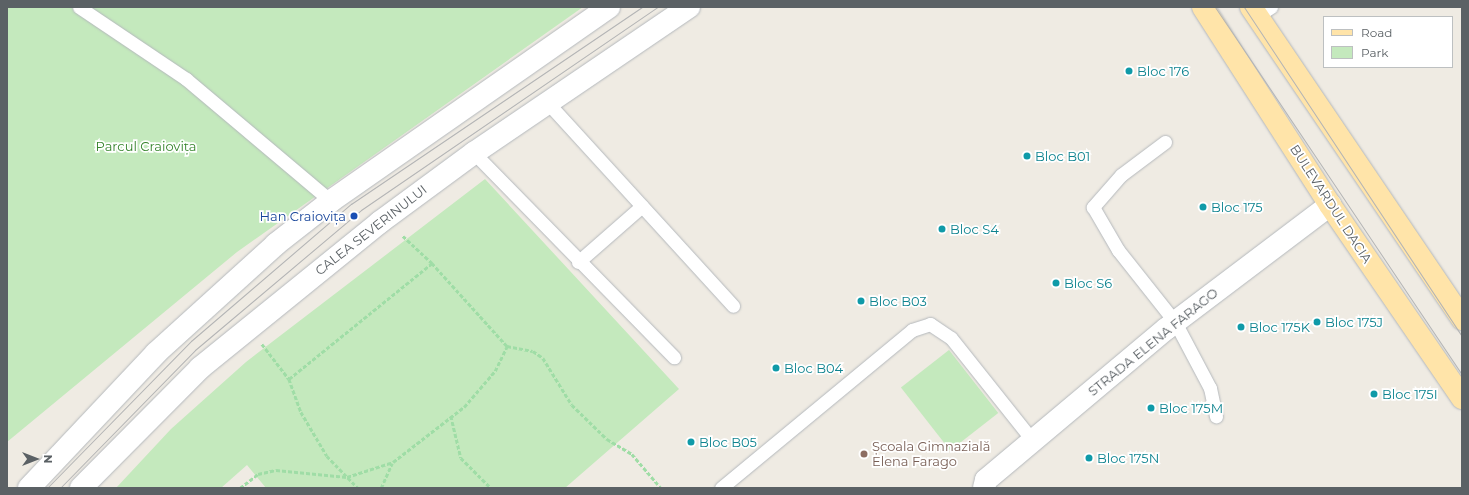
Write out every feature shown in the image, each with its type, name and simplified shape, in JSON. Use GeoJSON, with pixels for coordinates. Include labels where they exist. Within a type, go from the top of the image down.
{"type":"FeatureCollection","features":[{"type":"Feature","properties":{"kind":"main road"},"geometry":{"type":"LineString","coordinates":[[29,488],[140,370],[211,300],[331,200],[609,7]]}},
{"type":"Feature","properties":{"kind":"main road","name":"CALEA SEVERINULUI"},"geometry":{"type":"LineString","coordinates":[[81,488],[200,368],[248,327],[380,222],[547,102],[689,7]]}},
{"type":"Feature","properties":{"kind":"main road","name":"BULEVARDUL DACIA"},"geometry":{"type":"LineString","coordinates":[[1203,7],[1330,205],[1462,398]]}},
{"type":"Feature","properties":{"kind":"main road"},"geometry":{"type":"LineString","coordinates":[[1260,10],[1462,319]]}},
{"type":"Feature","properties":{"kind":"main road","name":"STRADA ELENA FARAGO"},"geometry":{"type":"LineString","coordinates":[[984,488],[986,480],[1175,322],[1330,205]]}},
{"type":"Feature","properties":{"kind":"lane"},"geometry":{"type":"LineString","coordinates":[[79,7],[186,79],[331,200]]}},
{"type":"Feature","properties":{"kind":"lane"},"geometry":{"type":"LineString","coordinates":[[547,102],[733,306]]}},
{"type":"Feature","properties":{"kind":"lane"},"geometry":{"type":"LineString","coordinates":[[1166,142],[1121,175],[1093,207],[1118,250],[1175,322],[1210,388],[1216,416]]}},
{"type":"Feature","properties":{"kind":"lane"},"geometry":{"type":"LineString","coordinates":[[474,153],[578,262],[674,357]]}},
{"type":"Feature","properties":{"kind":"lane"},"geometry":{"type":"LineString","coordinates":[[578,262],[642,206]]}},
{"type":"Feature","properties":{"kind":"lane"},"geometry":{"type":"LineString","coordinates":[[721,488],[912,330],[930,324],[951,338],[1033,441]]}},
{"type":"Feature","properties":{"kind":"path"},"geometry":{"type":"LineString","coordinates":[[403,236],[432,263],[507,346],[533,351],[543,358],[572,405],[607,439],[632,454],[661,488]]}},
{"type":"Feature","properties":{"kind":"path"},"geometry":{"type":"LineString","coordinates":[[290,379],[432,263]]}},
{"type":"Feature","properties":{"kind":"path"},"geometry":{"type":"LineString","coordinates":[[248,327],[290,379],[304,418],[327,456],[358,488]]}},
{"type":"Feature","properties":{"kind":"path"},"geometry":{"type":"LineString","coordinates":[[240,488],[258,474],[276,470],[347,477],[392,462],[451,416],[495,371],[507,346]]}},
{"type":"Feature","properties":{"kind":"path"},"geometry":{"type":"LineString","coordinates":[[451,416],[462,458],[491,488]]}},
{"type":"Feature","properties":{"kind":"path"},"geometry":{"type":"LineString","coordinates":[[381,488],[392,462]]}},
{"type":"Feature","properties":{"kind":"green space","name":"Parcul Craiovița"},"geometry":{"type":"Polygon","coordinates":[[[7,7],[583,7],[237,252],[7,442],[7,7]]]}},
{"type":"Feature","properties":{"kind":"green space"},"geometry":{"type":"Polygon","coordinates":[[[485,179],[679,389],[565,488],[266,488],[247,465],[221,488],[116,488],[171,429],[246,362],[485,179]]]}},
{"type":"Feature","properties":{"kind":"green space"},"geometry":{"type":"Polygon","coordinates":[[[949,350],[998,413],[950,451],[901,388],[949,350]]]}},
{"type":"Feature","properties":{"kind":"tram line"},"geometry":{"type":"LineString","coordinates":[[47,488],[191,341],[351,204],[642,7]]}},
{"type":"Feature","properties":{"kind":"tram line"},"geometry":{"type":"LineString","coordinates":[[60,488],[195,350],[361,210],[658,7]]}},
{"type":"Feature","properties":{"kind":"tram line"},"geometry":{"type":"LineString","coordinates":[[1215,7],[1462,375]]}},
{"type":"Feature","properties":{"kind":"tram line"},"geometry":{"type":"LineString","coordinates":[[1244,7],[1462,336]]}},
{"type":"Feature","properties":{"kind":"place","name":"Bloc 176"},"geometry":{"type":"Point","coordinates":[1129,71]}},
{"type":"Feature","properties":{"kind":"place","name":"Bloc B01"},"geometry":{"type":"Point","coordinates":[1027,156]}},
{"type":"Feature","properties":{"kind":"place","name":"Bloc 175"},"geometry":{"type":"Point","coordinates":[1203,207]}},
{"type":"Feature","properties":{"kind":"place","name":"Han Craiovița"},"geometry":{"type":"Point","coordinates":[354,216]}},
{"type":"Feature","properties":{"kind":"place","name":"Bloc S4"},"geometry":{"type":"Point","coordinates":[942,229]}},
{"type":"Feature","properties":{"kind":"place","name":"Bloc S6"},"geometry":{"type":"Point","coordinates":[1056,283]}},
{"type":"Feature","properties":{"kind":"place","name":"Bloc B03"},"geometry":{"type":"Point","coordinates":[861,301]}},
{"type":"Feature","properties":{"kind":"place","name":"Bloc 175J"},"geometry":{"type":"Point","coordinates":[1317,322]}},
{"type":"Feature","properties":{"kind":"place","name":"Bloc 175K"},"geometry":{"type":"Point","coordinates":[1241,327]}},
{"type":"Feature","properties":{"kind":"place","name":"Bloc B04"},"geometry":{"type":"Point","coordinates":[776,368]}},
{"type":"Feature","properties":{"kind":"place","name":"Bloc 175I"},"geometry":{"type":"Point","coordinates":[1374,394]}},
{"type":"Feature","properties":{"kind":"place","name":"Bloc 175M"},"geometry":{"type":"Point","coordinates":[1151,408]}},
{"type":"Feature","properties":{"kind":"place","name":"Bloc B05"},"geometry":{"type":"Point","coordinates":[691,442]}},
{"type":"Feature","properties":{"kind":"place","name":"Școala Gimnazială Elena Farago"},"geometry":{"type":"Point","coordinates":[864,454]}},
{"type":"Feature","properties":{"kind":"place","name":"Bloc 175N"},"geometry":{"type":"Point","coordinates":[1089,458]}}]}
